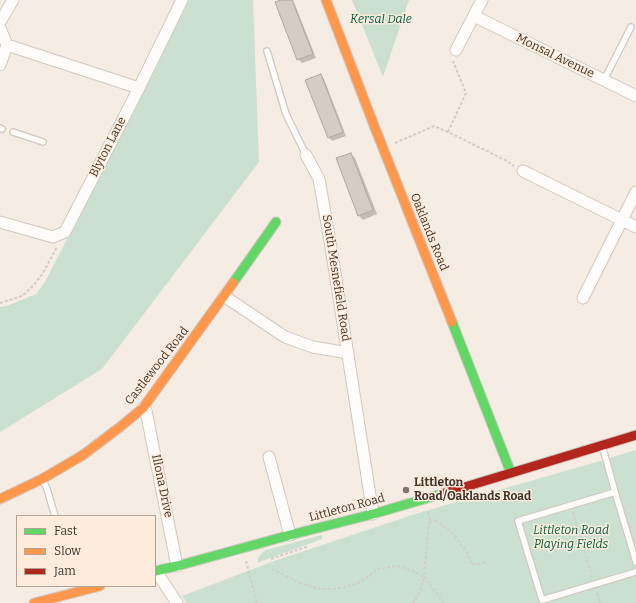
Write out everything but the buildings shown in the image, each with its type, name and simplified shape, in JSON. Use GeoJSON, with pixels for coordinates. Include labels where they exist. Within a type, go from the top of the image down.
{"type":"FeatureCollection","features":[{"type":"Feature","properties":{"kind":"street"},"geometry":{"type":"LineString","coordinates":[[0,22],[13,0]]}},
{"type":"Feature","properties":{"kind":"street","name":"Blyton Lane"},"geometry":{"type":"LineString","coordinates":[[65,232],[139,88],[182,0]]}},
{"type":"Feature","properties":{"kind":"street","name":"Oaklands Road"},"geometry":{"type":"LineString","coordinates":[[326,0],[382,147],[511,473]]}},
{"type":"Feature","properties":{"kind":"street"},"geometry":{"type":"LineString","coordinates":[[456,50],[482,0]]}},
{"type":"Feature","properties":{"kind":"street","name":"Monsal Avenue"},"geometry":{"type":"LineString","coordinates":[[474,16],[636,96]]}},
{"type":"Feature","properties":{"kind":"street"},"geometry":{"type":"LineString","coordinates":[[0,28],[7,45],[0,65]]}},
{"type":"Feature","properties":{"kind":"street"},"geometry":{"type":"LineString","coordinates":[[7,45],[139,88]]}},
{"type":"Feature","properties":{"kind":"street","name":"South Mesnefield Road"},"geometry":{"type":"LineString","coordinates":[[306,155],[319,179],[373,514]]}},
{"type":"Feature","properties":{"kind":"street"},"geometry":{"type":"LineString","coordinates":[[523,171],[636,227]]}},
{"type":"Feature","properties":{"kind":"street"},"geometry":{"type":"LineString","coordinates":[[583,298],[636,192]]}},
{"type":"Feature","properties":{"kind":"street"},"geometry":{"type":"LineString","coordinates":[[0,222],[53,237],[65,232]]}},
{"type":"Feature","properties":{"kind":"street","name":"Castlewood Road"},"geometry":{"type":"LineString","coordinates":[[0,499],[63,468],[102,442],[142,408],[174,366],[276,222]]}},
{"type":"Feature","properties":{"kind":"street"},"geometry":{"type":"LineString","coordinates":[[224,296],[285,337],[313,347],[348,353]]}},
{"type":"Feature","properties":{"kind":"street","name":"Illona Drive"},"geometry":{"type":"LineString","coordinates":[[142,408],[146,411],[177,566]]}},
{"type":"Feature","properties":{"kind":"street","name":"Littleton Road"},"geometry":{"type":"LineString","coordinates":[[156,571],[373,514],[636,434]]}},
{"type":"Feature","properties":{"kind":"street"},"geometry":{"type":"LineString","coordinates":[[269,456],[290,535]]}},
{"type":"Feature","properties":{"kind":"street"},"geometry":{"type":"LineString","coordinates":[[156,572],[177,603]]}},
{"type":"Feature","properties":{"kind":"street"},"geometry":{"type":"LineString","coordinates":[[34,603],[75,589],[92,587]]}},
{"type":"Feature","properties":{"kind":"lane"},"geometry":{"type":"LineString","coordinates":[[604,80],[631,27]]}},
{"type":"Feature","properties":{"kind":"lane","name":"South Mesnefield Road"},"geometry":{"type":"LineString","coordinates":[[267,51],[286,114],[306,155]]}},
{"type":"Feature","properties":{"kind":"lane"},"geometry":{"type":"LineString","coordinates":[[13,132],[43,142]]}},
{"type":"Feature","properties":{"kind":"lane"},"geometry":{"type":"LineString","coordinates":[[600,445],[604,452],[636,562]]}},
{"type":"Feature","properties":{"kind":"lane"},"geometry":{"type":"LineString","coordinates":[[42,479],[47,489],[55,515]]}},
{"type":"Feature","properties":{"kind":"lane"},"geometry":{"type":"LineString","coordinates":[[615,492],[518,521],[542,600],[636,572]]}},
{"type":"Feature","properties":{"kind":"path"},"geometry":{"type":"LineString","coordinates":[[448,132],[466,93],[452,59],[456,50]]}},
{"type":"Feature","properties":{"kind":"path"},"geometry":{"type":"LineString","coordinates":[[382,147],[434,126],[505,160],[523,171]]}},
{"type":"Feature","properties":{"kind":"path"},"geometry":{"type":"LineString","coordinates":[[0,303],[22,296],[34,285],[44,273],[65,232]]}},
{"type":"Feature","properties":{"kind":"path"},"geometry":{"type":"LineString","coordinates":[[413,603],[420,591],[424,577],[430,520],[425,499]]}},
{"type":"Feature","properties":{"kind":"path"},"geometry":{"type":"LineString","coordinates":[[571,505],[600,603]]}},
{"type":"Feature","properties":{"kind":"path"},"geometry":{"type":"LineString","coordinates":[[430,520],[439,522],[455,536],[468,554],[472,564],[486,562]]}},
{"type":"Feature","properties":{"kind":"path"},"geometry":{"type":"LineString","coordinates":[[243,549],[257,603]]}},
{"type":"Feature","properties":{"kind":"path"},"geometry":{"type":"LineString","coordinates":[[272,570],[300,583],[321,589],[331,589],[351,586],[361,582],[378,568],[394,566],[407,569],[424,577],[444,603]]}},
{"type":"Feature","properties":{"kind":"green space"},"geometry":{"type":"Polygon","coordinates":[[[189,0],[253,0],[259,162],[102,369],[0,432],[0,307],[7,306],[36,294],[45,282],[189,0]]]}},
{"type":"Feature","properties":{"kind":"green space","name":"Kersal Dale"},"geometry":{"type":"Polygon","coordinates":[[[352,0],[409,0],[383,77],[352,0]]]}},
{"type":"Feature","properties":{"kind":"green space","name":"Littleton Road Playing Fields"},"geometry":{"type":"Polygon","coordinates":[[[636,450],[636,603],[187,603],[182,596],[274,561],[418,513],[636,450]]]}},
{"type":"Feature","properties":{"kind":"green space"},"geometry":{"type":"Polygon","coordinates":[[[322,535],[322,539],[257,563],[258,558],[266,550],[322,535]]]}},
{"type":"Feature","properties":{"kind":"traffic: fast"},"geometry":{"type":"LineString","coordinates":[[233,283],[276,222]]}},
{"type":"Feature","properties":{"kind":"traffic: fast"},"geometry":{"type":"LineString","coordinates":[[452,322],[511,473]]}},
{"type":"Feature","properties":{"kind":"traffic: fast"},"geometry":{"type":"LineString","coordinates":[[156,571],[373,514],[445,493]]}},
{"type":"Feature","properties":{"kind":"traffic: slow"},"geometry":{"type":"LineString","coordinates":[[326,0],[452,322]]}},
{"type":"Feature","properties":{"kind":"traffic: slow"},"geometry":{"type":"LineString","coordinates":[[0,499],[42,479],[83,455],[143,408],[233,283]]}},
{"type":"Feature","properties":{"kind":"traffic: slow"},"geometry":{"type":"LineString","coordinates":[[34,603],[96,587]]}},
{"type":"Feature","properties":{"kind":"traffic: jam"},"geometry":{"type":"LineString","coordinates":[[445,493],[636,435]]}},
{"type":"Feature","properties":{"kind":"place","name":"Littleton Road/Oaklands Road"},"geometry":{"type":"Point","coordinates":[406,490]}}]}
